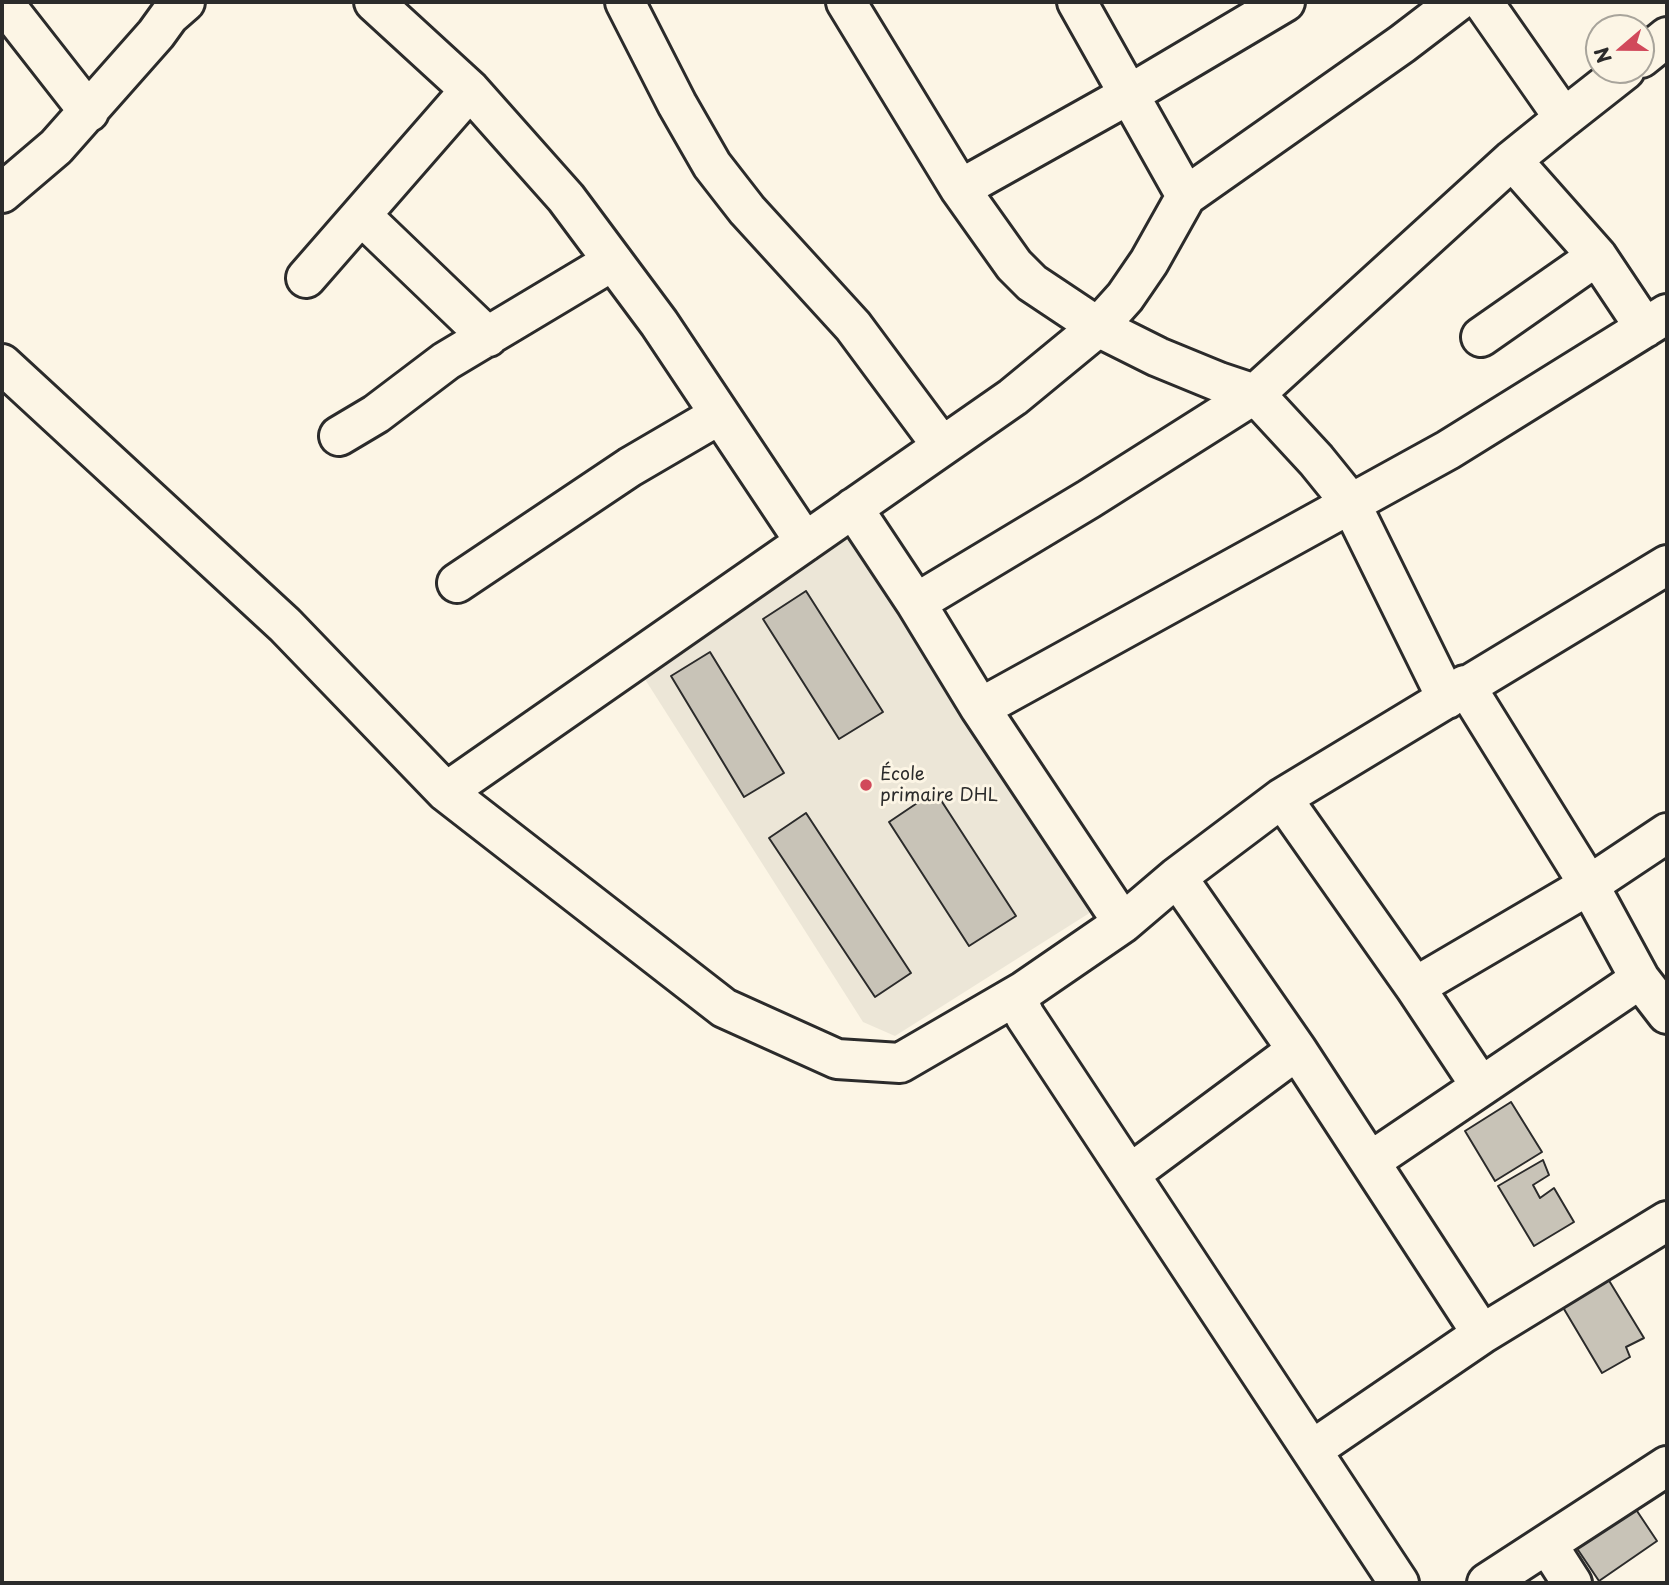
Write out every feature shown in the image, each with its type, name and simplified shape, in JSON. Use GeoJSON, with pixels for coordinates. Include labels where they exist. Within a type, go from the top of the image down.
{"type":"FeatureCollection","features":[{"type":"Feature","properties":{"kind":"street"},"geometry":{"type":"LineString","coordinates":[[2,193],[56,148],[184,2]]}},
{"type":"Feature","properties":{"kind":"street"},"geometry":{"type":"LineString","coordinates":[[374,2],[470,90],[566,198],[659,323],[805,542]]}},
{"type":"Feature","properties":{"kind":"street"},"geometry":{"type":"LineString","coordinates":[[625,2],[677,104],[712,165],[747,210],[853,326],[942,446]]}},
{"type":"Feature","properties":{"kind":"street"},"geometry":{"type":"LineString","coordinates":[[846,2],[960,189],[1014,265],[1032,283],[1098,327],[1158,357],[1255,394],[1316,460],[1350,502],[1456,692],[1589,885],[1640,979],[1667,1014]]}},
{"type":"Feature","properties":{"kind":"street"},"geometry":{"type":"LineString","coordinates":[[1077,2],[1186,196]]}},
{"type":"Feature","properties":{"kind":"street"},"geometry":{"type":"LineString","coordinates":[[446,792],[1013,397],[1098,327],[1125,298],[1186,196],[1457,2]]}},
{"type":"Feature","properties":{"kind":"street"},"geometry":{"type":"LineString","coordinates":[[1483,2],[1564,118]]}},
{"type":"Feature","properties":{"kind":"street"},"geometry":{"type":"LineString","coordinates":[[960,189],[1128,95],[1276,4]]}},
{"type":"Feature","properties":{"kind":"street"},"geometry":{"type":"LineString","coordinates":[[10,11],[89,112]]}},
{"type":"Feature","properties":{"kind":"street"},"geometry":{"type":"LineString","coordinates":[[916,603],[1089,499],[1255,394],[1512,160],[1607,84]]}},
{"type":"Feature","properties":{"kind":"street"},"geometry":{"type":"LineString","coordinates":[[306,278],[470,90]]}},
{"type":"Feature","properties":{"kind":"street"},"geometry":{"type":"LineString","coordinates":[[980,708],[1448,450],[1656,321],[1512,160]]}},
{"type":"Feature","properties":{"kind":"street"},"geometry":{"type":"LineString","coordinates":[[362,216],[488,337]]}},
{"type":"Feature","properties":{"kind":"street"},"geometry":{"type":"LineString","coordinates":[[1481,337],[1597,256]]}},
{"type":"Feature","properties":{"kind":"street"},"geometry":{"type":"LineString","coordinates":[[340,436],[376,414],[446,361],[613,261]]}},
{"type":"Feature","properties":{"kind":"street"},"geometry":{"type":"LineString","coordinates":[[2,364],[285,625],[446,792],[724,1008],[837,1059],[900,1063],[1024,991],[1123,923],[1177,877],[1282,798],[1667,565]]}},
{"type":"Feature","properties":{"kind":"street"},"geometry":{"type":"LineString","coordinates":[[457,583],[620,474],[719,415]]}},
{"type":"Feature","properties":{"kind":"street"},"geometry":{"type":"LineString","coordinates":[[853,508],[916,603],[980,708],[1123,923]]}},
{"type":"Feature","properties":{"kind":"street"},"geometry":{"type":"LineString","coordinates":[[1282,798],[1415,987],[1480,1085]]}},
{"type":"Feature","properties":{"kind":"street"},"geometry":{"type":"LineString","coordinates":[[1415,987],[1589,885],[1667,833]]}},
{"type":"Feature","properties":{"kind":"street"},"geometry":{"type":"LineString","coordinates":[[1177,877],[1297,1050],[1482,1334]]}},
{"type":"Feature","properties":{"kind":"street"},"geometry":{"type":"LineString","coordinates":[[1371,1161],[1640,979]]}},
{"type":"Feature","properties":{"kind":"street"},"geometry":{"type":"LineString","coordinates":[[1024,991],[1020,1005],[1025,1016],[1399,1583]]}},
{"type":"Feature","properties":{"kind":"street"},"geometry":{"type":"LineString","coordinates":[[1130,1174],[1297,1050]]}},
{"type":"Feature","properties":{"kind":"street"},"geometry":{"type":"LineString","coordinates":[[1312,1450],[1482,1334],[1667,1221]]}},
{"type":"Feature","properties":{"kind":"street"},"geometry":{"type":"LineString","coordinates":[[1487,1583],[1667,1466]]}},
{"type":"Feature","properties":{"kind":"street"},"geometry":{"type":"LineString","coordinates":[[1548,1544],[1572,1583]]}},
{"type":"Feature","properties":{"kind":"shaded area","name":"École primaire DHL"},"geometry":{"type":"Polygon","coordinates":[[[836,535],[860,535],[1099,907],[895,1036],[863,1022],[634,662],[836,535]]]}},
{"type":"Feature","properties":{"kind":"building"},"geometry":{"type":"Polygon","coordinates":[[[806,591],[883,712],[839,739],[763,619],[806,591]]]}},
{"type":"Feature","properties":{"kind":"building"},"geometry":{"type":"Polygon","coordinates":[[[710,652],[784,773],[744,797],[671,676],[710,652]]]}},
{"type":"Feature","properties":{"kind":"building"},"geometry":{"type":"Polygon","coordinates":[[[935,791],[1016,916],[969,946],[889,822],[935,791]]]}},
{"type":"Feature","properties":{"kind":"building"},"geometry":{"type":"Polygon","coordinates":[[[806,813],[911,973],[875,997],[769,838],[806,813]]]}},
{"type":"Feature","properties":{"kind":"building"},"geometry":{"type":"Polygon","coordinates":[[[1511,1102],[1542,1152],[1495,1181],[1465,1131],[1511,1102]]]}},
{"type":"Feature","properties":{"kind":"building"},"geometry":{"type":"Polygon","coordinates":[[[1543,1160],[1549,1175],[1533,1185],[1540,1198],[1554,1188],[1574,1222],[1534,1246],[1498,1186],[1543,1160]]]}},
{"type":"Feature","properties":{"kind":"building"},"geometry":{"type":"Polygon","coordinates":[[[1605,1274],[1644,1338],[1626,1347],[1630,1357],[1602,1373],[1561,1304],[1605,1274]]]}},
{"type":"Feature","properties":{"kind":"building"},"geometry":{"type":"Polygon","coordinates":[[[1633,1505],[1657,1541],[1599,1581],[1574,1544],[1633,1505]]]}},
{"type":"Feature","properties":{"kind":"place","name":"École primaire DHL"},"geometry":{"type":"Point","coordinates":[866,785]}}]}
